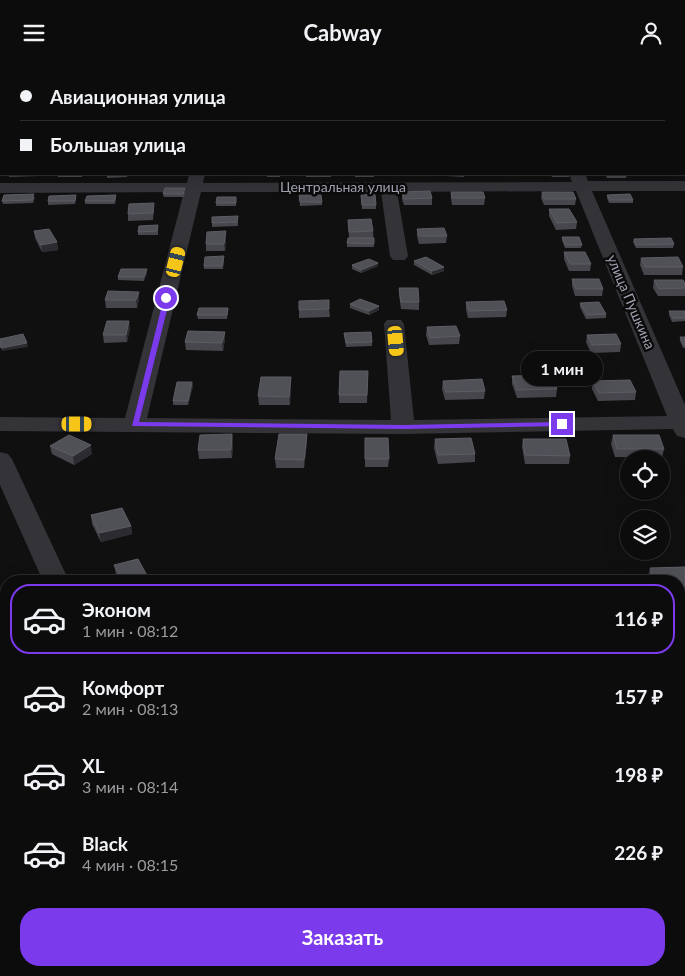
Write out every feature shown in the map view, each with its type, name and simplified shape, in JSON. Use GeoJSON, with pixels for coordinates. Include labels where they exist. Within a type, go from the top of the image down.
{"type":"FeatureCollection","features":[{"type":"Feature","properties":{"kind":"street","name":"Центральная улица"},"geometry":{"type":"LineString","coordinates":[[0,188],[196,181],[388,187],[581,180],[685,186]]}},
{"type":"Feature","properties":{"kind":"street","name":"улица Пушкина"},"geometry":{"type":"LineString","coordinates":[[581,180],[684,425]]}},
{"type":"Feature","properties":{"kind":"street"},"geometry":{"type":"LineString","coordinates":[[134,425],[196,181]]}},
{"type":"Feature","properties":{"kind":"street"},"geometry":{"type":"LineString","coordinates":[[388,187],[399,256]]}},
{"type":"Feature","properties":{"kind":"street"},"geometry":{"type":"LineString","coordinates":[[394,324],[403,427]]}},
{"type":"Feature","properties":{"kind":"street"},"geometry":{"type":"LineString","coordinates":[[0,424],[403,427],[684,425]]}},
{"type":"Feature","properties":{"kind":"street"},"geometry":{"type":"LineString","coordinates":[[0,459],[53,575]]}},
{"type":"Feature","properties":{"kind":"building"},"geometry":{"type":"Polygon","coordinates":[[[165,188],[185,188],[183,194],[163,194],[165,188]]]}},
{"type":"Feature","properties":{"kind":"building"},"geometry":{"type":"Polygon","coordinates":[[[430,191],[432,198],[404,199],[402,192],[430,191]]]}},
{"type":"Feature","properties":{"kind":"building"},"geometry":{"type":"Polygon","coordinates":[[[451,192],[483,192],[485,198],[452,198],[451,192]]]}},
{"type":"Feature","properties":{"kind":"building"},"geometry":{"type":"Polygon","coordinates":[[[542,192],[573,192],[576,199],[544,199],[542,192]]]}},
{"type":"Feature","properties":{"kind":"building"},"geometry":{"type":"Polygon","coordinates":[[[34,194],[32,200],[2,201],[4,195],[34,194]]]}},
{"type":"Feature","properties":{"kind":"building"},"geometry":{"type":"Polygon","coordinates":[[[375,194],[376,205],[362,205],[361,195],[375,194]]]}},
{"type":"Feature","properties":{"kind":"building"},"geometry":{"type":"Polygon","coordinates":[[[630,194],[633,200],[610,200],[607,195],[630,194]]]}},
{"type":"Feature","properties":{"kind":"building"},"geometry":{"type":"Polygon","coordinates":[[[76,195],[75,201],[48,201],[49,196],[76,195]]]}},
{"type":"Feature","properties":{"kind":"building"},"geometry":{"type":"Polygon","coordinates":[[[116,195],[114,201],[85,201],[87,196],[116,195]]]}},
{"type":"Feature","properties":{"kind":"building"},"geometry":{"type":"Polygon","coordinates":[[[299,195],[321,195],[322,202],[300,202],[299,195]]]}},
{"type":"Feature","properties":{"kind":"building"},"geometry":{"type":"Polygon","coordinates":[[[217,197],[236,197],[236,203],[216,203],[217,197]]]}},
{"type":"Feature","properties":{"kind":"building"},"geometry":{"type":"Polygon","coordinates":[[[154,203],[153,213],[128,214],[129,204],[154,203]]]}},
{"type":"Feature","properties":{"kind":"building"},"geometry":{"type":"Polygon","coordinates":[[[549,209],[569,209],[577,222],[557,223],[549,209]]]}},
{"type":"Feature","properties":{"kind":"building"},"geometry":{"type":"Polygon","coordinates":[[[238,216],[237,222],[212,223],[212,217],[238,216]]]}},
{"type":"Feature","properties":{"kind":"building"},"geometry":{"type":"Polygon","coordinates":[[[371,219],[373,231],[349,232],[348,220],[371,219]]]}},
{"type":"Feature","properties":{"kind":"building"},"geometry":{"type":"Polygon","coordinates":[[[158,225],[157,231],[138,232],[139,226],[158,225]]]}},
{"type":"Feature","properties":{"kind":"building"},"geometry":{"type":"Polygon","coordinates":[[[444,228],[447,236],[419,236],[417,229],[444,228]]]}},
{"type":"Feature","properties":{"kind":"building"},"geometry":{"type":"Polygon","coordinates":[[[49,229],[57,242],[41,245],[34,231],[49,229]]]}},
{"type":"Feature","properties":{"kind":"building"},"geometry":{"type":"Polygon","coordinates":[[[226,231],[224,244],[206,244],[207,232],[226,231]]]}},
{"type":"Feature","properties":{"kind":"building"},"geometry":{"type":"Polygon","coordinates":[[[562,237],[579,237],[582,245],[565,245],[562,237]]]}},
{"type":"Feature","properties":{"kind":"building"},"geometry":{"type":"Polygon","coordinates":[[[348,238],[374,238],[374,244],[347,243],[348,238]]]}},
{"type":"Feature","properties":{"kind":"building"},"geometry":{"type":"Polygon","coordinates":[[[671,238],[674,244],[636,245],[634,239],[671,238]]]}},
{"type":"Feature","properties":{"kind":"building"},"geometry":{"type":"Polygon","coordinates":[[[564,252],[585,252],[591,264],[570,264],[564,252]]]}},
{"type":"Feature","properties":{"kind":"building"},"geometry":{"type":"Polygon","coordinates":[[[224,256],[222,266],[204,266],[205,257],[224,256]]]}},
{"type":"Feature","properties":{"kind":"building"},"geometry":{"type":"Polygon","coordinates":[[[426,257],[444,267],[432,271],[414,261],[426,257]]]}},
{"type":"Feature","properties":{"kind":"building"},"geometry":{"type":"Polygon","coordinates":[[[678,257],[683,267],[645,267],[641,258],[678,257]]]}},
{"type":"Feature","properties":{"kind":"building"},"geometry":{"type":"Polygon","coordinates":[[[369,259],[378,263],[361,270],[352,265],[369,259]]]}},
{"type":"Feature","properties":{"kind":"building"},"geometry":{"type":"Polygon","coordinates":[[[121,269],[147,269],[144,277],[118,277],[121,269]]]}},
{"type":"Feature","properties":{"kind":"building"},"geometry":{"type":"Polygon","coordinates":[[[572,279],[599,279],[603,289],[576,289],[572,279]]]}},
{"type":"Feature","properties":{"kind":"building"},"geometry":{"type":"Polygon","coordinates":[[[654,280],[683,280],[685,288],[659,289],[654,280]]]}},
{"type":"Feature","properties":{"kind":"building"},"geometry":{"type":"Polygon","coordinates":[[[399,288],[418,288],[419,302],[401,302],[399,288]]]}},
{"type":"Feature","properties":{"kind":"building"},"geometry":{"type":"Polygon","coordinates":[[[108,291],[139,292],[136,300],[105,300],[108,291]]]}},
{"type":"Feature","properties":{"kind":"building"},"geometry":{"type":"Polygon","coordinates":[[[360,299],[379,306],[369,311],[350,304],[360,299]]]}},
{"type":"Feature","properties":{"kind":"building"},"geometry":{"type":"Polygon","coordinates":[[[329,300],[329,309],[299,310],[299,301],[329,300]]]}},
{"type":"Feature","properties":{"kind":"building"},"geometry":{"type":"Polygon","coordinates":[[[504,301],[507,310],[469,311],[466,302],[504,301]]]}},
{"type":"Feature","properties":{"kind":"building"},"geometry":{"type":"Polygon","coordinates":[[[599,302],[606,314],[587,315],[580,303],[599,302]]]}},
{"type":"Feature","properties":{"kind":"building"},"geometry":{"type":"Polygon","coordinates":[[[199,308],[228,308],[227,315],[197,315],[199,308]]]}},
{"type":"Feature","properties":{"kind":"building"},"geometry":{"type":"Polygon","coordinates":[[[669,311],[685,311],[685,318],[673,318],[669,311]]]}},
{"type":"Feature","properties":{"kind":"building"},"geometry":{"type":"Polygon","coordinates":[[[107,321],[129,321],[126,335],[103,335],[107,321]]]}},
{"type":"Feature","properties":{"kind":"building"},"geometry":{"type":"Polygon","coordinates":[[[456,326],[460,336],[430,338],[427,327],[456,326]]]}},
{"type":"Feature","properties":{"kind":"building"},"geometry":{"type":"Polygon","coordinates":[[[188,331],[225,332],[222,343],[185,342],[188,331]]]}},
{"type":"Feature","properties":{"kind":"building"},"geometry":{"type":"Polygon","coordinates":[[[371,332],[372,342],[346,343],[344,333],[371,332]]]}},
{"type":"Feature","properties":{"kind":"building"},"geometry":{"type":"Polygon","coordinates":[[[23,334],[27,343],[1,348],[0,339],[23,334]]]}},
{"type":"Feature","properties":{"kind":"building"},"geometry":{"type":"Polygon","coordinates":[[[616,334],[621,344],[592,345],[587,335],[616,334]]]}},
{"type":"Feature","properties":{"kind":"building"},"geometry":{"type":"Polygon","coordinates":[[[680,337],[685,337],[685,345],[684,345],[680,337]]]}},
{"type":"Feature","properties":{"kind":"building"},"geometry":{"type":"Polygon","coordinates":[[[340,371],[368,371],[367,395],[339,395],[340,371]]]}},
{"type":"Feature","properties":{"kind":"building"},"geometry":{"type":"Polygon","coordinates":[[[551,375],[557,389],[517,390],[512,376],[551,375]]]}},
{"type":"Feature","properties":{"kind":"building"},"geometry":{"type":"Polygon","coordinates":[[[261,377],[291,377],[289,397],[258,396],[261,377]]]}},
{"type":"Feature","properties":{"kind":"building"},"geometry":{"type":"Polygon","coordinates":[[[482,379],[485,391],[446,392],[443,381],[482,379]]]}},
{"type":"Feature","properties":{"kind":"building"},"geometry":{"type":"Polygon","coordinates":[[[630,380],[636,392],[599,393],[593,381],[630,380]]]}},
{"type":"Feature","properties":{"kind":"building"},"geometry":{"type":"Polygon","coordinates":[[[177,382],[192,382],[188,401],[173,401],[177,382]]]}},
{"type":"Feature","properties":{"kind":"building"},"geometry":{"type":"Polygon","coordinates":[[[232,434],[231,450],[198,450],[200,435],[232,434]]]}},
{"type":"Feature","properties":{"kind":"building"},"geometry":{"type":"Polygon","coordinates":[[[279,434],[307,434],[304,460],[275,459],[279,434]]]}},
{"type":"Feature","properties":{"kind":"building"},"geometry":{"type":"Polygon","coordinates":[[[69,435],[91,445],[73,456],[50,446],[69,435]]]}},
{"type":"Feature","properties":{"kind":"building"},"geometry":{"type":"Polygon","coordinates":[[[613,435],[659,435],[664,449],[617,449],[613,435]]]}},
{"type":"Feature","properties":{"kind":"building"},"geometry":{"type":"Polygon","coordinates":[[[365,438],[388,438],[389,459],[365,459],[365,438]]]}},
{"type":"Feature","properties":{"kind":"building"},"geometry":{"type":"Polygon","coordinates":[[[471,438],[475,454],[438,455],[435,439],[471,438]]]}},
{"type":"Feature","properties":{"kind":"building"},"geometry":{"type":"Polygon","coordinates":[[[523,439],[566,439],[570,456],[525,455],[523,439]]]}},
{"type":"Feature","properties":{"kind":"building"},"geometry":{"type":"Polygon","coordinates":[[[122,508],[131,526],[99,533],[91,515],[122,508]]]}},
{"type":"Feature","properties":{"kind":"building"},"geometry":{"type":"Polygon","coordinates":[[[138,559],[147,575],[120,575],[114,565],[138,559]]]}},
{"type":"Feature","properties":{"kind":"building"},"geometry":{"type":"Polygon","coordinates":[[[685,567],[685,575],[653,575],[650,568],[685,567]]]}},
{"type":"Feature","properties":{"kind":"route"},"geometry":{"type":"LineString","coordinates":[[166,298],[134,425],[403,427],[562,424]]}}]}
